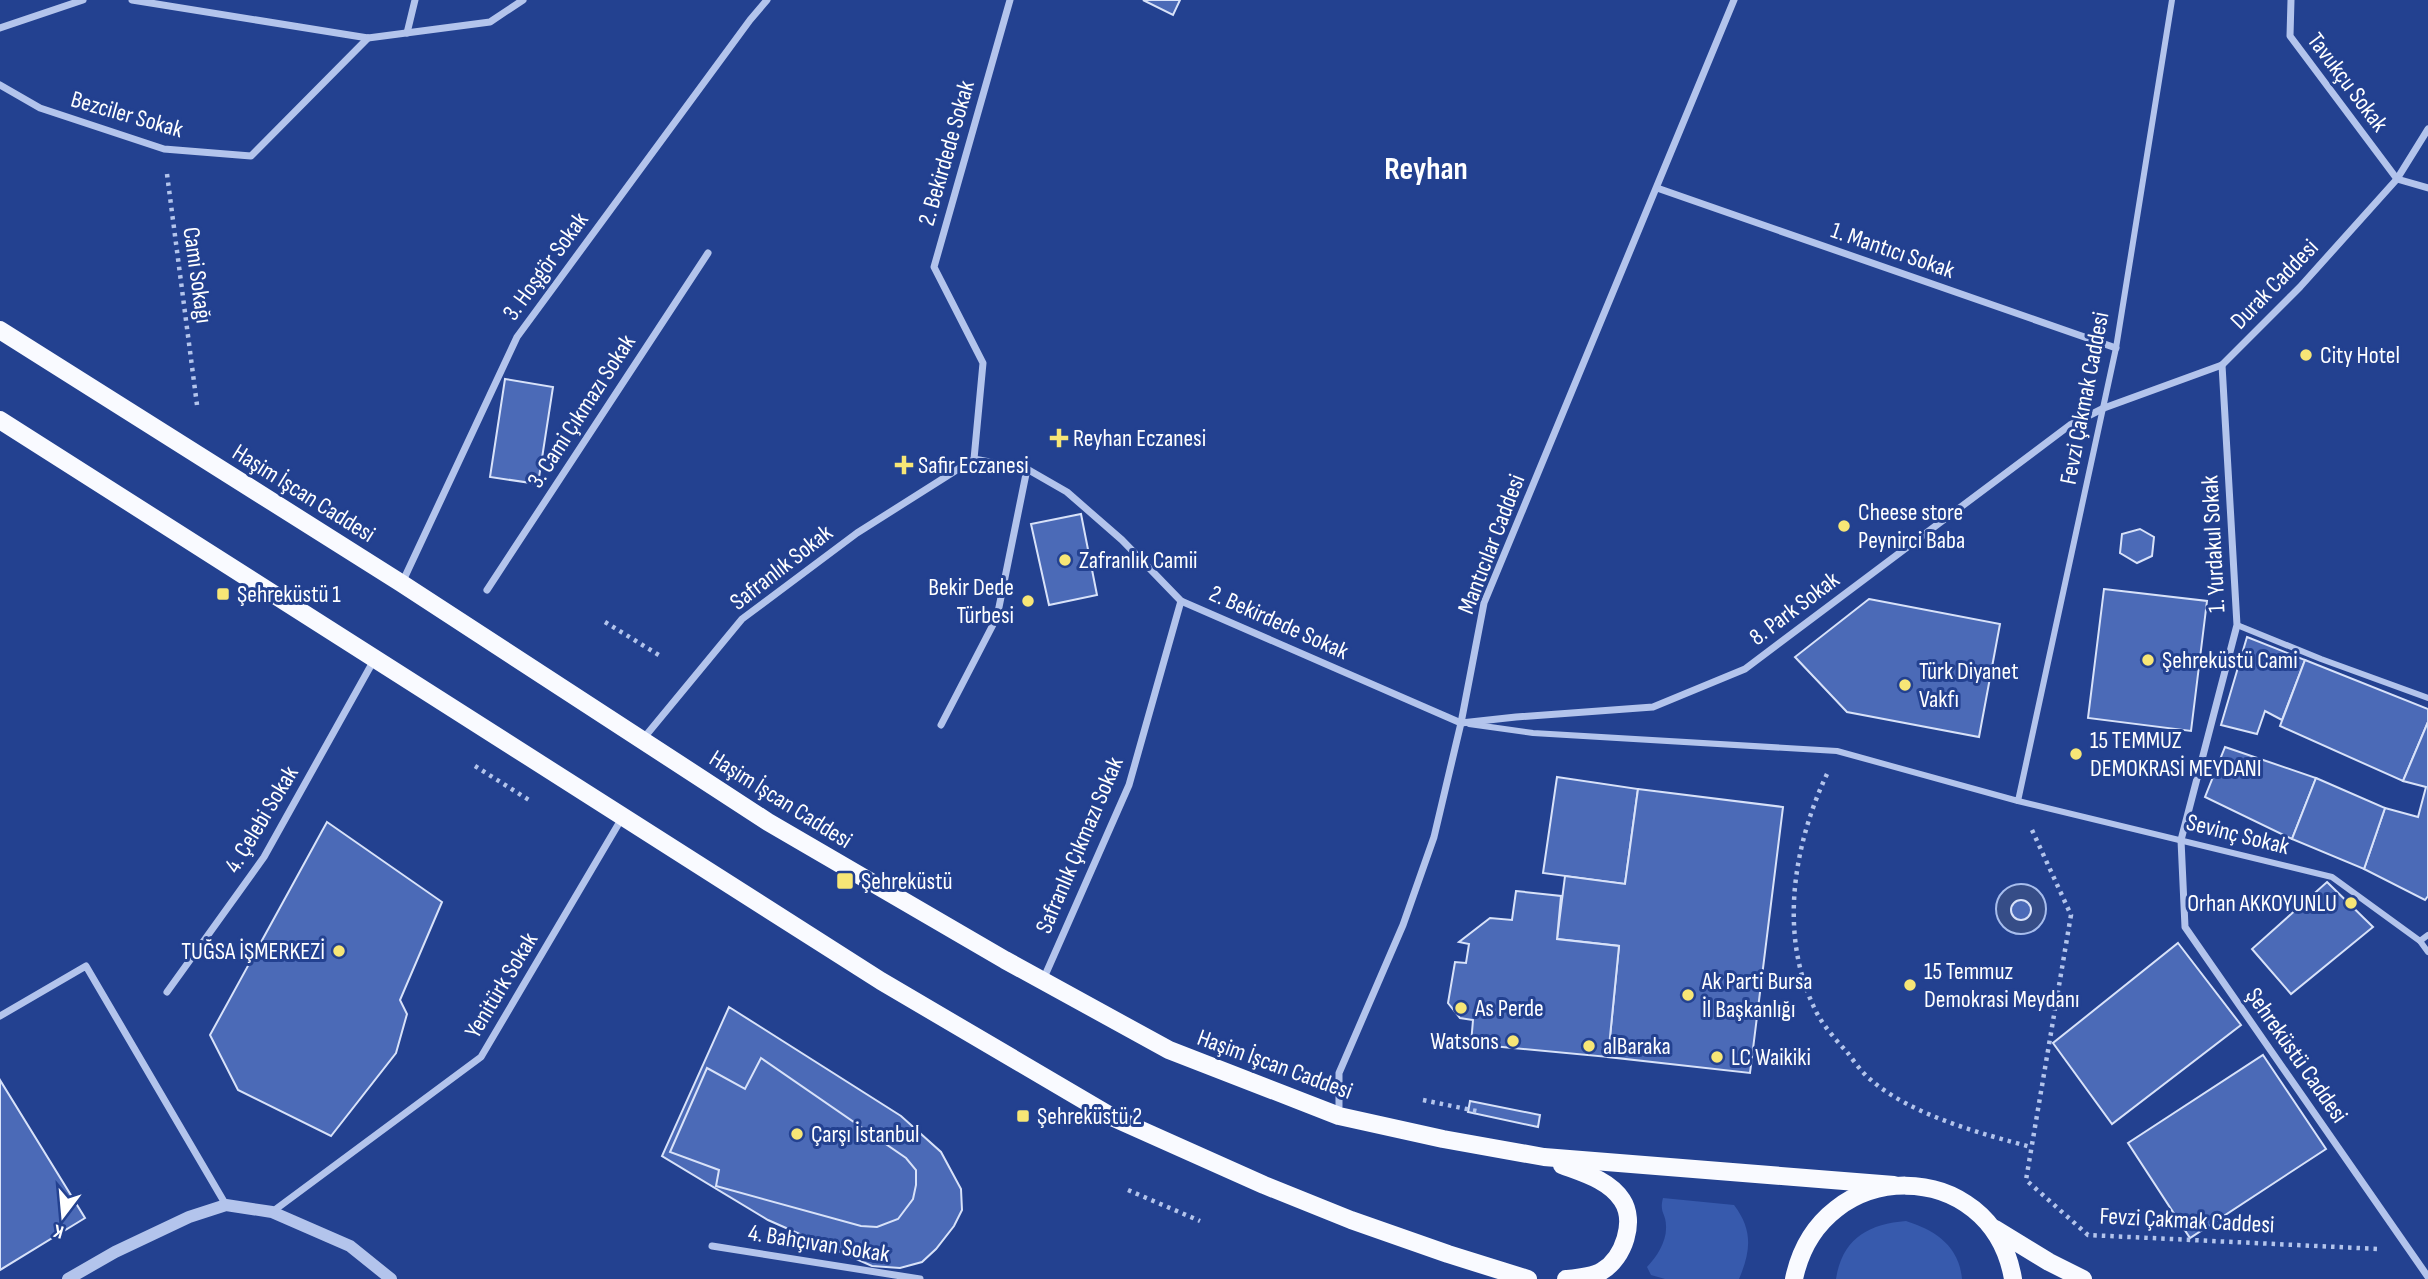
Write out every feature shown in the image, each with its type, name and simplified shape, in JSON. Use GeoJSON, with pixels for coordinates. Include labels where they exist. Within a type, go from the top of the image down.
{"type":"FeatureCollection","features":[{"type":"Feature","properties":{"kind":"main road","name":"Haşim İşcan Caddesi"},"geometry":{"type":"LineString","coordinates":[[0,330],[401,583],[768,822],[1042,981],[1169,1050],[1339,1116],[1443,1139],[1544,1157],[1931,1188],[1965,1202],[1992,1227]]}},
{"type":"Feature","properties":{"kind":"main road"},"geometry":{"type":"LineString","coordinates":[[0,420],[881,981],[1114,1118],[1264,1185],[1351,1220],[1528,1279]]}},
{"type":"Feature","properties":{"kind":"main road"},"geometry":{"type":"LineString","coordinates":[[1544,1157],[1601,1180],[1623,1201],[1629,1227],[1621,1252],[1603,1270],[1586,1277],[1566,1279]]}},
{"type":"Feature","properties":{"kind":"main road"},"geometry":{"type":"LineString","coordinates":[[1794,1279],[1805,1243],[1828,1213],[1859,1194],[1894,1185]]}},
{"type":"Feature","properties":{"kind":"main road"},"geometry":{"type":"LineString","coordinates":[[1992,1227],[2010,1260],[2013,1279]]}},
{"type":"Feature","properties":{"kind":"main road"},"geometry":{"type":"LineString","coordinates":[[1992,1227],[2049,1262],[2083,1279]]}},
{"type":"Feature","properties":{"kind":"street"},"geometry":{"type":"LineString","coordinates":[[0,28],[82,0]]}},
{"type":"Feature","properties":{"kind":"street"},"geometry":{"type":"LineString","coordinates":[[132,0],[368,38],[489,22],[523,0]]}},
{"type":"Feature","properties":{"kind":"street"},"geometry":{"type":"LineString","coordinates":[[407,33],[415,0]]}},
{"type":"Feature","properties":{"kind":"street","name":"3. Hoşgör Sokak"},"geometry":{"type":"LineString","coordinates":[[401,583],[517,337],[767,0]]}},
{"type":"Feature","properties":{"kind":"street","name":"2. Bekirdede Sokak"},"geometry":{"type":"LineString","coordinates":[[1010,0],[934,267],[983,363],[974,459],[1027,469],[1068,492],[1122,540],[1181,601],[1461,723]]}},
{"type":"Feature","properties":{"kind":"street","name":"Mantıcılar Caddesi"},"geometry":{"type":"LineString","coordinates":[[1339,1116],[1339,1073],[1403,925],[1434,837],[1461,723],[1484,603],[1734,0]]}},
{"type":"Feature","properties":{"kind":"street","name":"Fevzi Çakmak Caddesi"},"geometry":{"type":"LineString","coordinates":[[2018,801],[2116,348],[2172,0]]}},
{"type":"Feature","properties":{"kind":"street","name":"Tavukçu Sokak"},"geometry":{"type":"LineString","coordinates":[[2291,0],[2290,36],[2397,179]]}},
{"type":"Feature","properties":{"kind":"street","name":"Bezciler Sokak"},"geometry":{"type":"LineString","coordinates":[[0,85],[40,108],[164,149],[251,156],[368,38]]}},
{"type":"Feature","properties":{"kind":"street","name":"Durak Caddesi"},"geometry":{"type":"LineString","coordinates":[[2104,408],[2222,365],[2300,287],[2397,179],[2428,129]]}},
{"type":"Feature","properties":{"kind":"street"},"geometry":{"type":"LineString","coordinates":[[2397,179],[2428,188]]}},
{"type":"Feature","properties":{"kind":"street","name":"1. Mantıcı Sokak"},"geometry":{"type":"LineString","coordinates":[[1657,188],[2116,348]]}},
{"type":"Feature","properties":{"kind":"street","name":"3. Cami Çıkmazı Sokak"},"geometry":{"type":"LineString","coordinates":[[487,590],[708,253]]}},
{"type":"Feature","properties":{"kind":"street","name":"1. Yurdakul Sokak"},"geometry":{"type":"LineString","coordinates":[[2181,840],[2237,625],[2222,365]]}},
{"type":"Feature","properties":{"kind":"street","name":"8. Park Sokak"},"geometry":{"type":"LineString","coordinates":[[1461,723],[1653,707],[1745,669],[2070,425],[2104,408]]}},
{"type":"Feature","properties":{"kind":"street","name":"Safranlık Sokak"},"geometry":{"type":"LineString","coordinates":[[643,740],[742,619],[857,533],[974,459]]}},
{"type":"Feature","properties":{"kind":"street"},"geometry":{"type":"LineString","coordinates":[[942,725],[997,617],[1027,469]]}},
{"type":"Feature","properties":{"kind":"street","name":"Safranlık Çıkmazı Sokak"},"geometry":{"type":"LineString","coordinates":[[1042,981],[1129,785],[1181,601]]}},
{"type":"Feature","properties":{"kind":"street"},"geometry":{"type":"LineString","coordinates":[[2237,625],[2428,698]]}},
{"type":"Feature","properties":{"kind":"street","name":"4. Çelebi Sokak"},"geometry":{"type":"LineString","coordinates":[[167,992],[264,857],[375,659]]}},
{"type":"Feature","properties":{"kind":"street"},"geometry":{"type":"LineString","coordinates":[[1461,723],[1533,733],[1837,751],[2018,801]]}},
{"type":"Feature","properties":{"kind":"street","name":"Sevinç Sokak"},"geometry":{"type":"LineString","coordinates":[[2018,801],[2332,877],[2420,942],[2428,952]]}},
{"type":"Feature","properties":{"kind":"street","name":"Yenitürk Sokak"},"geometry":{"type":"LineString","coordinates":[[272,1212],[481,1057],[622,817]]}},
{"type":"Feature","properties":{"kind":"street","name":"Şehreküstü Caddesi"},"geometry":{"type":"LineString","coordinates":[[2181,840],[2185,926],[2428,1277]]}},
{"type":"Feature","properties":{"kind":"street"},"geometry":{"type":"LineString","coordinates":[[2420,942],[2428,935]]}},
{"type":"Feature","properties":{"kind":"street"},"geometry":{"type":"LineString","coordinates":[[0,1016],[86,967],[226,1205]]}},
{"type":"Feature","properties":{"kind":"street"},"geometry":{"type":"LineString","coordinates":[[68,1279],[164,1228],[226,1205],[272,1212],[350,1246],[391,1279]]}},
{"type":"Feature","properties":{"kind":"street","name":"4. Bahçıvan Sokak"},"geometry":{"type":"LineString","coordinates":[[712,1246],[920,1279]]}},
{"type":"Feature","properties":{"kind":"path","name":"Cami Sokağı"},"geometry":{"type":"LineString","coordinates":[[164,149],[197,405]]}},
{"type":"Feature","properties":{"kind":"path"},"geometry":{"type":"LineString","coordinates":[[605,622],[662,657]]}},
{"type":"Feature","properties":{"kind":"path"},"geometry":{"type":"LineString","coordinates":[[1837,751],[1817,795],[1801,841],[1793,906],[1799,966],[1813,1006],[1835,1038],[1871,1080],[1906,1103],[1964,1129],[2031,1147]]}},
{"type":"Feature","properties":{"kind":"path"},"geometry":{"type":"LineString","coordinates":[[475,766],[529,800]]}},
{"type":"Feature","properties":{"kind":"path","name":"Fevzi Çakmak Caddesi"},"geometry":{"type":"LineString","coordinates":[[2018,801],[2071,915],[2026,1180],[2088,1235],[2386,1249]]}},
{"type":"Feature","properties":{"kind":"path"},"geometry":{"type":"LineString","coordinates":[[1128,1190],[1200,1221]]}},
{"type":"Feature","properties":{"kind":"shaded area"},"geometry":{"type":"Polygon","coordinates":[[[2021,884],[2039,891],[2046,909],[2039,927],[2021,934],[2003,927],[1996,909],[2003,891],[2021,884]]]}},
{"type":"Feature","properties":{"kind":"shaded area"},"geometry":{"type":"Polygon","coordinates":[[[1663,1198],[1734,1205],[1744,1223],[1748,1241],[1746,1259],[1739,1279],[1665,1279],[1651,1275],[1647,1267],[1661,1248],[1666,1232],[1663,1198]]]}},
{"type":"Feature","properties":{"kind":"shaded area"},"geometry":{"type":"Polygon","coordinates":[[[1906,1221],[1927,1229],[1944,1241],[1956,1257],[1962,1279],[1836,1279],[1844,1253],[1859,1236],[1880,1226],[1906,1221]]]}},
{"type":"Feature","properties":{"kind":"building"},"geometry":{"type":"Polygon","coordinates":[[[1143,0],[1180,0],[1173,15],[1143,0]]]}},
{"type":"Feature","properties":{"kind":"building"},"geometry":{"type":"Polygon","coordinates":[[[505,379],[553,387],[538,484],[490,477],[505,379]]]}},
{"type":"Feature","properties":{"kind":"building","name":"Zafranlık Camii"},"geometry":{"type":"Polygon","coordinates":[[[1081,514],[1097,595],[1049,605],[1031,524],[1081,514]]]}},
{"type":"Feature","properties":{"kind":"building"},"geometry":{"type":"Polygon","coordinates":[[[2140,529],[2154,537],[2152,556],[2137,563],[2120,553],[2122,534],[2140,529]]]}},
{"type":"Feature","properties":{"kind":"building","name":"Şehreküstü Cami"},"geometry":{"type":"Polygon","coordinates":[[[2104,589],[2207,601],[2191,731],[2088,718],[2104,589]]]}},
{"type":"Feature","properties":{"kind":"building","name":"Türk Diyanet Vakfı"},"geometry":{"type":"Polygon","coordinates":[[[1869,599],[2000,624],[1979,737],[1847,712],[1795,657],[1869,599]]]}},
{"type":"Feature","properties":{"kind":"building"},"geometry":{"type":"Polygon","coordinates":[[[2247,637],[2305,660],[2282,720],[2265,711],[2257,734],[2221,725],[2247,637]]]}},
{"type":"Feature","properties":{"kind":"building"},"geometry":{"type":"Polygon","coordinates":[[[2305,660],[2428,709],[2428,722],[2403,781],[2280,726],[2305,660]]]}},
{"type":"Feature","properties":{"kind":"building"},"geometry":{"type":"Polygon","coordinates":[[[2428,722],[2428,896],[2425,900],[2364,869],[2385,808],[2418,817],[2426,787],[2403,781],[2428,722]]]}},
{"type":"Feature","properties":{"kind":"building"},"geometry":{"type":"Polygon","coordinates":[[[2225,747],[2316,778],[2292,839],[2205,797],[2225,747]]]}},
{"type":"Feature","properties":{"kind":"building"},"geometry":{"type":"Polygon","coordinates":[[[1557,777],[1638,789],[1625,884],[1543,873],[1557,777]]]}},
{"type":"Feature","properties":{"kind":"building"},"geometry":{"type":"Polygon","coordinates":[[[2316,778],[2385,808],[2364,869],[2292,839],[2316,778]]]}},
{"type":"Feature","properties":{"kind":"building"},"geometry":{"type":"Polygon","coordinates":[[[1638,789],[1783,807],[1750,1073],[1608,1057],[1619,946],[1557,939],[1565,876],[1625,884],[1638,789]]]}},
{"type":"Feature","properties":{"kind":"building","name":"TUĞSA İŞMERKEZİ"},"geometry":{"type":"Polygon","coordinates":[[[327,822],[442,902],[400,1000],[407,1014],[396,1053],[331,1136],[238,1090],[210,1035],[327,822]]]}},
{"type":"Feature","properties":{"kind":"building"},"geometry":{"type":"Polygon","coordinates":[[[2327,882],[2373,927],[2291,994],[2252,949],[2327,882]]]}},
{"type":"Feature","properties":{"kind":"building"},"geometry":{"type":"Polygon","coordinates":[[[1516,891],[1561,896],[1557,939],[1619,946],[1608,1057],[1471,1044],[1473,1020],[1460,1018],[1448,1003],[1455,962],[1466,963],[1469,944],[1459,942],[1490,918],[1512,920],[1516,891]]]}},
{"type":"Feature","properties":{"kind":"building"},"geometry":{"type":"Polygon","coordinates":[[[2021,900],[2028,903],[2031,910],[2028,917],[2021,920],[2014,917],[2011,910],[2014,903],[2021,900]]]}},
{"type":"Feature","properties":{"kind":"building"},"geometry":{"type":"Polygon","coordinates":[[[2178,943],[2241,1025],[2112,1124],[2053,1043],[2178,943]]]}},
{"type":"Feature","properties":{"kind":"building","name":"Çarşı İstanbul"},"geometry":{"type":"Polygon","coordinates":[[[729,1007],[901,1116],[941,1152],[961,1189],[962,1210],[954,1226],[922,1262],[900,1268],[872,1266],[768,1220],[662,1156],[729,1007]]]}},
{"type":"Feature","properties":{"kind":"building"},"geometry":{"type":"Polygon","coordinates":[[[2263,1055],[2326,1149],[2190,1238],[2128,1143],[2263,1055]]]}},
{"type":"Feature","properties":{"kind":"building"},"geometry":{"type":"Polygon","coordinates":[[[761,1058],[906,1158],[916,1170],[916,1185],[913,1199],[898,1219],[877,1227],[861,1226],[716,1186],[719,1170],[670,1152],[707,1068],[745,1089],[761,1058]]]}},
{"type":"Feature","properties":{"kind":"building"},"geometry":{"type":"Polygon","coordinates":[[[0,1080],[85,1218],[0,1270],[0,1080]]]}},
{"type":"Feature","properties":{"kind":"building"},"geometry":{"type":"Polygon","coordinates":[[[1470,1101],[1540,1115],[1538,1127],[1468,1112],[1470,1101]]]}},
{"type":"Feature","properties":{"kind":"place","name":"City Hotel"},"geometry":{"type":"Point","coordinates":[2306,355]}},
{"type":"Feature","properties":{"kind":"place","name":"Reyhan Eczanesi"},"geometry":{"type":"Point","coordinates":[1059,438]}},
{"type":"Feature","properties":{"kind":"place","name":"Safir Eczanesi"},"geometry":{"type":"Point","coordinates":[904,465]}},
{"type":"Feature","properties":{"kind":"place","name":"Cheese store Peynirci Baba"},"geometry":{"type":"Point","coordinates":[1844,526]}},
{"type":"Feature","properties":{"kind":"place","name":"Zafranlık Camii"},"geometry":{"type":"Point","coordinates":[1065,560]}},
{"type":"Feature","properties":{"kind":"place","name":"Şehreküstü 1"},"geometry":{"type":"Point","coordinates":[223,594]}},
{"type":"Feature","properties":{"kind":"place","name":"Bekir Dede Türbesi"},"geometry":{"type":"Point","coordinates":[1028,601]}},
{"type":"Feature","properties":{"kind":"place","name":"Şehreküstü Cami"},"geometry":{"type":"Point","coordinates":[2148,660]}},
{"type":"Feature","properties":{"kind":"place","name":"Türk Diyanet Vakfı"},"geometry":{"type":"Point","coordinates":[1905,685]}},
{"type":"Feature","properties":{"kind":"place","name":"15 TEMMUZ DEMOKRASİ MEYDANI"},"geometry":{"type":"Point","coordinates":[2076,754]}},
{"type":"Feature","properties":{"kind":"place","name":"Şehreküstü"},"geometry":{"type":"Point","coordinates":[845,881]}},
{"type":"Feature","properties":{"kind":"place","name":"Orhan AKKOYUNLU"},"geometry":{"type":"Point","coordinates":[2351,903]}},
{"type":"Feature","properties":{"kind":"place","name":"TUĞSA İŞMERKEZİ"},"geometry":{"type":"Point","coordinates":[339,951]}},
{"type":"Feature","properties":{"kind":"place","name":"15 Temmuz Demokrasi Meydanı"},"geometry":{"type":"Point","coordinates":[1910,985]}},
{"type":"Feature","properties":{"kind":"place","name":"Ak Parti Bursa İl Başkanlığı"},"geometry":{"type":"Point","coordinates":[1688,995]}},
{"type":"Feature","properties":{"kind":"place","name":"As Perde"},"geometry":{"type":"Point","coordinates":[1461,1008]}},
{"type":"Feature","properties":{"kind":"place","name":"Watsons"},"geometry":{"type":"Point","coordinates":[1513,1041]}},
{"type":"Feature","properties":{"kind":"place","name":"alBaraka"},"geometry":{"type":"Point","coordinates":[1589,1046]}},
{"type":"Feature","properties":{"kind":"place","name":"LC Waikiki"},"geometry":{"type":"Point","coordinates":[1717,1057]}},
{"type":"Feature","properties":{"kind":"place","name":"Şehreküstü 2"},"geometry":{"type":"Point","coordinates":[1023,1116]}},
{"type":"Feature","properties":{"kind":"place","name":"Çarşı İstanbul"},"geometry":{"type":"Point","coordinates":[797,1134]}},
{"type":"Feature","properties":{"kind":"district","name":"Reyhan"},"geometry":{"type":"Point","coordinates":[1426,168]}}]}
